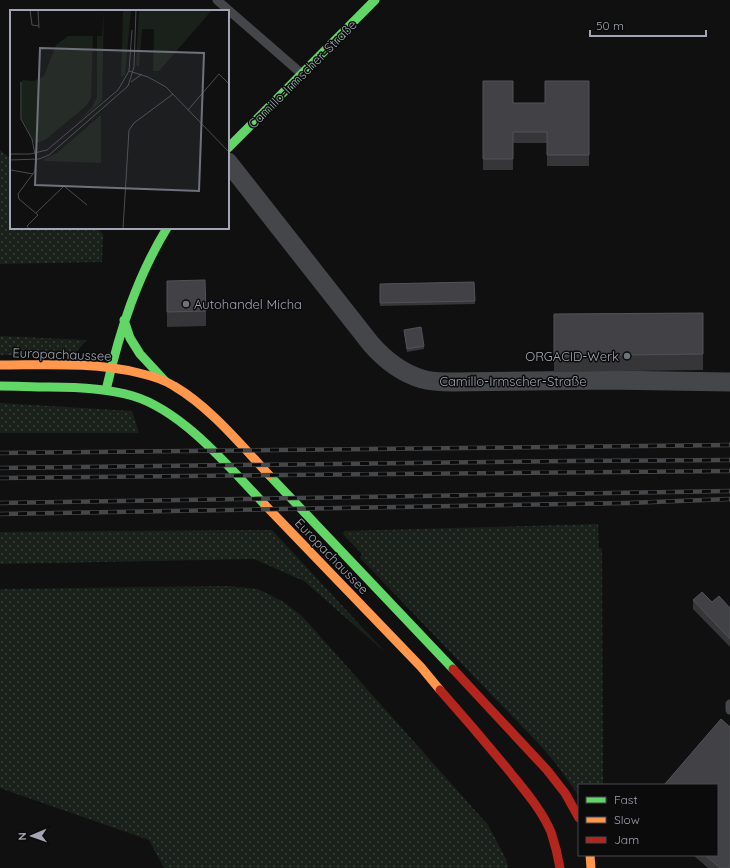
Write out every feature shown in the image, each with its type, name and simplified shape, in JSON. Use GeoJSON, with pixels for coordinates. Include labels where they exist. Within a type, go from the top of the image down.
{"type":"FeatureCollection","features":[{"type":"Feature","properties":{"kind":"main road","name":"Camillo-Irmscher-Straße"},"geometry":{"type":"LineString","coordinates":[[229,147],[375,0]]}},
{"type":"Feature","properties":{"kind":"main road"},"geometry":{"type":"LineString","coordinates":[[107,390],[117,344],[135,290],[153,251],[166,229]]}},
{"type":"Feature","properties":{"kind":"main road"},"geometry":{"type":"LineString","coordinates":[[124,320],[130,338],[137,350],[165,381]]}},
{"type":"Feature","properties":{"kind":"main road","name":"Europachaussee"},"geometry":{"type":"LineString","coordinates":[[0,365],[87,366],[111,368],[146,375],[165,381],[186,394],[220,423],[534,755],[555,778],[578,816]]}},
{"type":"Feature","properties":{"kind":"main road","name":"Europachaussee"},"geometry":{"type":"LineString","coordinates":[[0,386],[107,390],[143,399],[188,428],[208,445],[421,667],[494,752],[540,811],[551,833],[560,868]]}},
{"type":"Feature","properties":{"kind":"main road"},"geometry":{"type":"LineString","coordinates":[[590,856],[591,868]]}},
{"type":"Feature","properties":{"kind":"street","name":"Camillo-Irmscher-Straße"},"geometry":{"type":"LineString","coordinates":[[229,163],[380,354],[401,370],[423,379],[453,382],[606,380],[730,382]]}},
{"type":"Feature","properties":{"kind":"lane"},"geometry":{"type":"LineString","coordinates":[[217,0],[228,10]]}},
{"type":"Feature","properties":{"kind":"lane"},"geometry":{"type":"LineString","coordinates":[[229,10],[302,74]]}},
{"type":"Feature","properties":{"kind":"lane"},"geometry":{"type":"LineString","coordinates":[[730,704],[730,710]]}},
{"type":"Feature","properties":{"kind":"shaded area"},"geometry":{"type":"Polygon","coordinates":[[[0,150],[10,158],[10,229],[97,229],[103,234],[102,262],[0,264],[0,150]]]}},
{"type":"Feature","properties":{"kind":"shaded area"},"geometry":{"type":"Polygon","coordinates":[[[0,336],[87,340],[73,355],[0,355],[0,336]]]}},
{"type":"Feature","properties":{"kind":"shaded area"},"geometry":{"type":"Polygon","coordinates":[[[0,403],[132,411],[139,433],[0,433],[0,403]]]}},
{"type":"Feature","properties":{"kind":"shaded area"},"geometry":{"type":"Polygon","coordinates":[[[598,524],[599,549],[602,548],[603,784],[578,784],[578,795],[554,761],[538,743],[360,558],[362,554],[343,534],[344,531],[598,524]]]}},
{"type":"Feature","properties":{"kind":"shaded area"},"geometry":{"type":"Polygon","coordinates":[[[272,530],[386,653],[304,581],[254,559],[0,564],[0,532],[272,530]]]}},
{"type":"Feature","properties":{"kind":"shaded area"},"geometry":{"type":"Polygon","coordinates":[[[228,586],[258,589],[282,601],[302,616],[488,825],[506,859],[508,868],[164,868],[149,840],[0,788],[0,589],[228,586]]]}},
{"type":"Feature","properties":{"kind":"building"},"geometry":{"type":"Polygon","coordinates":[[[483,81],[513,81],[513,103],[545,103],[545,81],[589,81],[589,155],[547,155],[547,132],[513,132],[513,159],[483,159],[483,81]]]}},
{"type":"Feature","properties":{"kind":"building"},"geometry":{"type":"Polygon","coordinates":[[[205,280],[206,311],[167,312],[167,281],[205,280]]]}},
{"type":"Feature","properties":{"kind":"building"},"geometry":{"type":"Polygon","coordinates":[[[474,282],[475,301],[380,303],[380,284],[474,282]]]}},
{"type":"Feature","properties":{"kind":"building"},"geometry":{"type":"Polygon","coordinates":[[[703,313],[703,354],[554,356],[554,314],[703,313]]]}},
{"type":"Feature","properties":{"kind":"building"},"geometry":{"type":"Polygon","coordinates":[[[421,327],[424,346],[407,349],[404,330],[421,327]]]}},
{"type":"Feature","properties":{"kind":"building"},"geometry":{"type":"Polygon","coordinates":[[[702,592],[712,602],[719,596],[730,608],[730,639],[693,600],[702,592]]]}},
{"type":"Feature","properties":{"kind":"building"},"geometry":{"type":"Polygon","coordinates":[[[721,719],[730,727],[730,868],[720,868],[706,856],[718,856],[718,784],[665,784],[721,719]]]}},
{"type":"Feature","properties":{"kind":"railway"},"geometry":{"type":"LineString","coordinates":[[0,453],[730,445]]}},
{"type":"Feature","properties":{"kind":"railway"},"geometry":{"type":"LineString","coordinates":[[0,468],[730,460]]}},
{"type":"Feature","properties":{"kind":"railway"},"geometry":{"type":"LineString","coordinates":[[0,478],[730,471]]}},
{"type":"Feature","properties":{"kind":"railway"},"geometry":{"type":"LineString","coordinates":[[0,503],[730,491]]}},
{"type":"Feature","properties":{"kind":"railway"},"geometry":{"type":"LineString","coordinates":[[0,514],[628,503],[730,499]]}},
{"type":"Feature","properties":{"kind":"traffic: fast"},"geometry":{"type":"LineString","coordinates":[[229,147],[375,0]]}},
{"type":"Feature","properties":{"kind":"traffic: fast"},"geometry":{"type":"LineString","coordinates":[[107,386],[124,324],[138,285],[166,229]]}},
{"type":"Feature","properties":{"kind":"traffic: fast"},"geometry":{"type":"LineString","coordinates":[[124,320],[130,338],[140,354],[165,381]]}},
{"type":"Feature","properties":{"kind":"traffic: fast"},"geometry":{"type":"LineString","coordinates":[[0,386],[91,388],[123,393],[152,403],[188,427],[205,442],[265,505]]}},
{"type":"Feature","properties":{"kind":"traffic: fast"},"geometry":{"type":"LineString","coordinates":[[269,475],[453,669]]}},
{"type":"Feature","properties":{"kind":"traffic: slow"},"geometry":{"type":"LineString","coordinates":[[0,365],[70,365],[105,367],[122,369],[162,380],[187,395],[212,415],[269,475]]}},
{"type":"Feature","properties":{"kind":"traffic: slow"},"geometry":{"type":"LineString","coordinates":[[265,505],[421,667],[440,690]]}},
{"type":"Feature","properties":{"kind":"traffic: slow"},"geometry":{"type":"LineString","coordinates":[[590,856],[591,868]]}},
{"type":"Feature","properties":{"kind":"traffic: jam"},"geometry":{"type":"LineString","coordinates":[[453,669],[547,770],[565,793],[578,816]]}},
{"type":"Feature","properties":{"kind":"traffic: jam"},"geometry":{"type":"LineString","coordinates":[[440,690],[467,720],[538,808],[551,832],[560,868]]}},
{"type":"Feature","properties":{"kind":"place","name":"Autohandel Micha"},"geometry":{"type":"Point","coordinates":[186,304]}},
{"type":"Feature","properties":{"kind":"place","name":"ORGACID-Werk"},"geometry":{"type":"Point","coordinates":[627,356]}}]}
